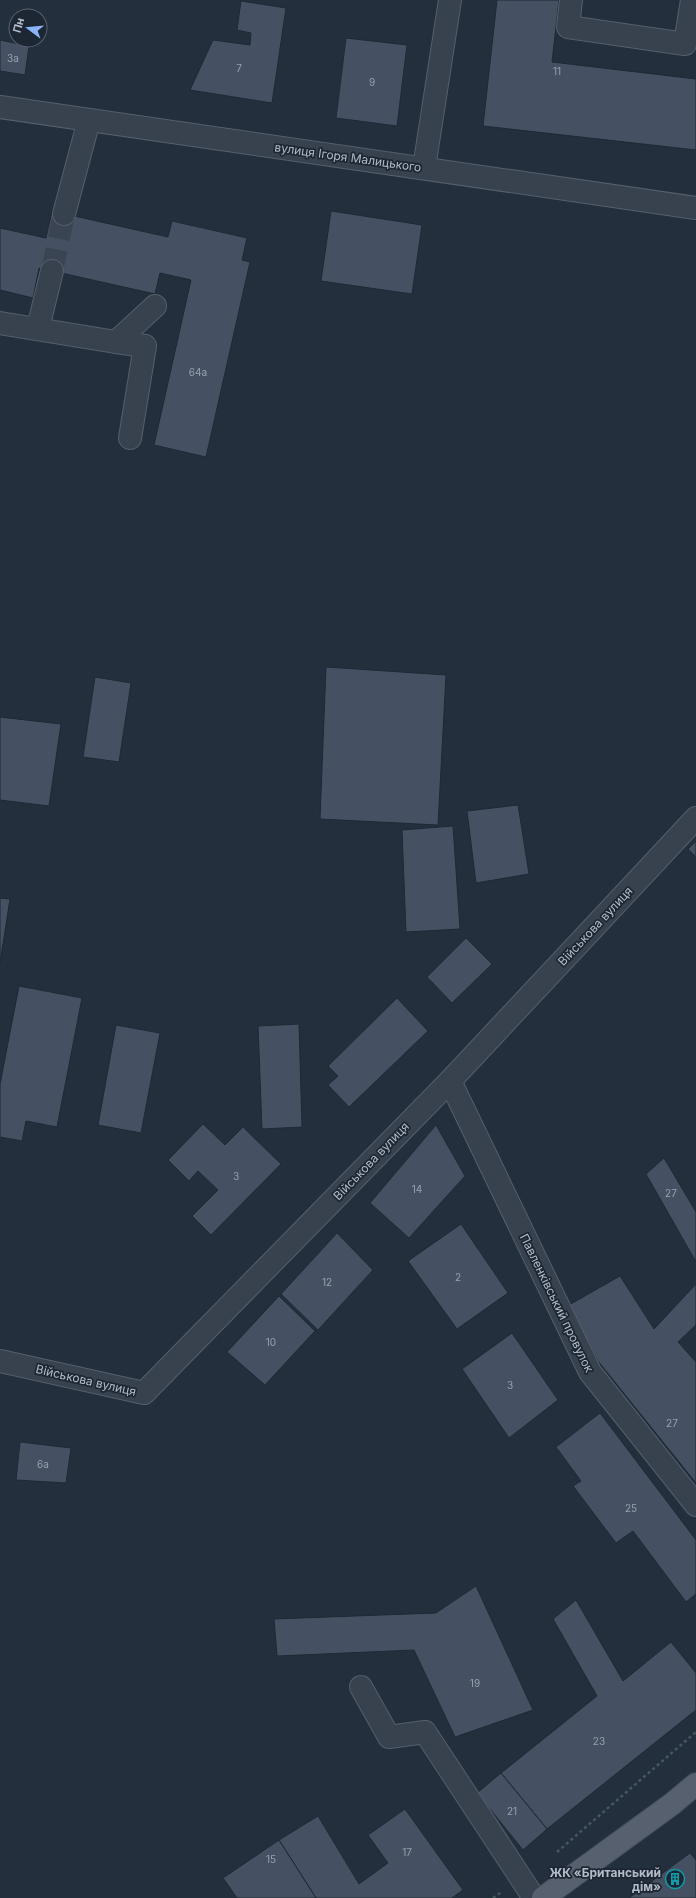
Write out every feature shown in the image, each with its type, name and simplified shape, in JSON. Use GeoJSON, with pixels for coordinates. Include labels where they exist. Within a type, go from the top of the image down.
{"type":"FeatureCollection","features":[{"type":"Feature","properties":{"kind":"main road"},"geometry":{"type":"LineString","coordinates":[[543,1898],[672,1804],[696,1784]]}},
{"type":"Feature","properties":{"kind":"street"},"geometry":{"type":"LineString","coordinates":[[424,168],[450,0]]}},
{"type":"Feature","properties":{"kind":"street"},"geometry":{"type":"LineString","coordinates":[[571,0],[568,27],[685,44],[692,0]]}},
{"type":"Feature","properties":{"kind":"street","name":"вулиця Ігоря Малицького"},"geometry":{"type":"LineString","coordinates":[[0,106],[696,208]]}},
{"type":"Feature","properties":{"kind":"street"},"geometry":{"type":"LineString","coordinates":[[64,214],[89,120]]}},
{"type":"Feature","properties":{"kind":"street"},"geometry":{"type":"LineString","coordinates":[[38,328],[52,271]]}},
{"type":"Feature","properties":{"kind":"street"},"geometry":{"type":"LineString","coordinates":[[116,342],[155,306]]}},
{"type":"Feature","properties":{"kind":"street"},"geometry":{"type":"LineString","coordinates":[[0,323],[145,346],[130,438]]}},
{"type":"Feature","properties":{"kind":"street","name":"Військова вулиця"},"geometry":{"type":"LineString","coordinates":[[0,1361],[144,1393],[450,1081],[696,818]]}},
{"type":"Feature","properties":{"kind":"street","name":"Павленківський провулок"},"geometry":{"type":"LineString","coordinates":[[450,1081],[590,1372],[696,1505]]}},
{"type":"Feature","properties":{"kind":"street"},"geometry":{"type":"LineString","coordinates":[[361,1687],[389,1737],[425,1732],[534,1898]]}},
{"type":"Feature","properties":{"kind":"path"},"geometry":{"type":"LineString","coordinates":[[492,1898],[535,1871],[696,1732]]}},
{"type":"Feature","properties":{"kind":"building"},"geometry":{"type":"Polygon","coordinates":[[[497,0],[559,0],[552,62],[696,79],[696,150],[483,126],[497,0]]]}},
{"type":"Feature","properties":{"kind":"building"},"geometry":{"type":"Polygon","coordinates":[[[241,1],[286,8],[272,103],[190,90],[213,40],[250,45],[251,33],[237,30],[241,1]]]}},
{"type":"Feature","properties":{"kind":"building"},"geometry":{"type":"Polygon","coordinates":[[[346,38],[407,45],[397,126],[336,118],[346,38]]]}},
{"type":"Feature","properties":{"kind":"building"},"geometry":{"type":"Polygon","coordinates":[[[0,40],[8,42],[8,48],[29,48],[25,75],[0,71],[0,40]]]}},
{"type":"Feature","properties":{"kind":"building"},"geometry":{"type":"Polygon","coordinates":[[[52,211],[168,237],[172,221],[247,238],[242,260],[250,262],[206,457],[154,445],[191,280],[160,273],[155,294],[39,268],[33,298],[0,290],[0,228],[46,238],[52,211]]]}},
{"type":"Feature","properties":{"kind":"building"},"geometry":{"type":"Polygon","coordinates":[[[331,211],[422,225],[412,294],[321,281],[331,211]]]}},
{"type":"Feature","properties":{"kind":"building"},"geometry":{"type":"Polygon","coordinates":[[[326,667],[446,675],[438,825],[320,819],[326,667]]]}},
{"type":"Feature","properties":{"kind":"building"},"geometry":{"type":"Polygon","coordinates":[[[95,677],[131,683],[119,762],[83,757],[95,677]]]}},
{"type":"Feature","properties":{"kind":"building"},"geometry":{"type":"Polygon","coordinates":[[[0,717],[61,724],[49,806],[0,800],[0,717]]]}},
{"type":"Feature","properties":{"kind":"building"},"geometry":{"type":"Polygon","coordinates":[[[518,805],[529,874],[476,883],[467,811],[518,805]]]}},
{"type":"Feature","properties":{"kind":"building"},"geometry":{"type":"Polygon","coordinates":[[[453,826],[460,929],[406,932],[402,830],[453,826]]]}},
{"type":"Feature","properties":{"kind":"building"},"geometry":{"type":"Polygon","coordinates":[[[696,841],[696,857],[688,849],[696,841]]]}},
{"type":"Feature","properties":{"kind":"building"},"geometry":{"type":"Polygon","coordinates":[[[0,898],[10,899],[0,963],[0,898]]]}},
{"type":"Feature","properties":{"kind":"building"},"geometry":{"type":"Polygon","coordinates":[[[466,938],[492,964],[452,1003],[427,977],[466,938]]]}},
{"type":"Feature","properties":{"kind":"building"},"geometry":{"type":"Polygon","coordinates":[[[19,986],[82,998],[57,1127],[26,1121],[22,1141],[0,1137],[0,1084],[19,986]]]}},
{"type":"Feature","properties":{"kind":"building"},"geometry":{"type":"Polygon","coordinates":[[[397,998],[428,1031],[349,1107],[328,1085],[338,1076],[328,1066],[397,998]]]}},
{"type":"Feature","properties":{"kind":"building"},"geometry":{"type":"Polygon","coordinates":[[[299,1024],[302,1127],[262,1129],[258,1026],[299,1024]]]}},
{"type":"Feature","properties":{"kind":"building"},"geometry":{"type":"Polygon","coordinates":[[[116,1025],[160,1033],[141,1133],[98,1125],[116,1025]]]}},
{"type":"Feature","properties":{"kind":"building"},"geometry":{"type":"Polygon","coordinates":[[[203,1124],[225,1145],[243,1127],[281,1164],[211,1235],[192,1216],[218,1190],[198,1171],[189,1181],[168,1160],[203,1124]]]}},
{"type":"Feature","properties":{"kind":"building"},"geometry":{"type":"Polygon","coordinates":[[[436,1125],[465,1176],[409,1238],[370,1203],[436,1125]]]}},
{"type":"Feature","properties":{"kind":"building"},"geometry":{"type":"Polygon","coordinates":[[[664,1158],[696,1212],[696,1262],[646,1174],[664,1158]]]}},
{"type":"Feature","properties":{"kind":"building"},"geometry":{"type":"Polygon","coordinates":[[[461,1224],[508,1293],[457,1329],[408,1261],[461,1224]]]}},
{"type":"Feature","properties":{"kind":"building"},"geometry":{"type":"Polygon","coordinates":[[[337,1233],[373,1270],[318,1330],[281,1294],[337,1233]]]}},
{"type":"Feature","properties":{"kind":"building"},"geometry":{"type":"Polygon","coordinates":[[[620,1276],[654,1329],[696,1284],[696,1325],[678,1342],[696,1362],[696,1483],[598,1361],[569,1305],[620,1276]]]}},
{"type":"Feature","properties":{"kind":"building"},"geometry":{"type":"Polygon","coordinates":[[[279,1296],[315,1331],[265,1385],[227,1352],[279,1296]]]}},
{"type":"Feature","properties":{"kind":"building"},"geometry":{"type":"Polygon","coordinates":[[[512,1333],[558,1400],[509,1438],[462,1369],[512,1333]]]}},
{"type":"Feature","properties":{"kind":"building"},"geometry":{"type":"Polygon","coordinates":[[[600,1413],[696,1540],[696,1594],[686,1602],[633,1531],[616,1543],[573,1486],[581,1481],[556,1447],[600,1413]]]}},
{"type":"Feature","properties":{"kind":"building"},"geometry":{"type":"Polygon","coordinates":[[[20,1442],[71,1448],[66,1483],[16,1480],[20,1442]]]}},
{"type":"Feature","properties":{"kind":"building"},"geometry":{"type":"Polygon","coordinates":[[[476,1586],[533,1710],[455,1737],[414,1650],[277,1656],[274,1619],[436,1613],[476,1586]]]}},
{"type":"Feature","properties":{"kind":"building"},"geometry":{"type":"Polygon","coordinates":[[[576,1600],[623,1681],[671,1642],[696,1673],[696,1710],[547,1829],[501,1773],[597,1696],[553,1619],[576,1600]]]}},
{"type":"Feature","properties":{"kind":"building"},"geometry":{"type":"Polygon","coordinates":[[[501,1773],[547,1829],[523,1850],[477,1793],[501,1773]]]}},
{"type":"Feature","properties":{"kind":"building"},"geometry":{"type":"Polygon","coordinates":[[[405,1809],[463,1890],[452,1898],[316,1898],[279,1840],[318,1816],[359,1884],[388,1863],[368,1835],[405,1809]]]}},
{"type":"Feature","properties":{"kind":"building"},"geometry":{"type":"Polygon","coordinates":[[[279,1840],[316,1898],[237,1898],[223,1878],[279,1840]]]}},
{"type":"Feature","properties":{"kind":"building","name":"ЖК «Британський дім»"},"geometry":{"type":"Polygon","coordinates":[[[690,1853],[696,1860],[696,1898],[629,1898],[690,1853]]]}},
{"type":"Feature","properties":{"kind":"tunnel"},"geometry":{"type":"LineString","coordinates":[[52,271],[64,214]]}},
{"type":"Feature","properties":{"kind":"place","name":"ЖК «Британський дім»"},"geometry":{"type":"Point","coordinates":[675,1879]}}]}
